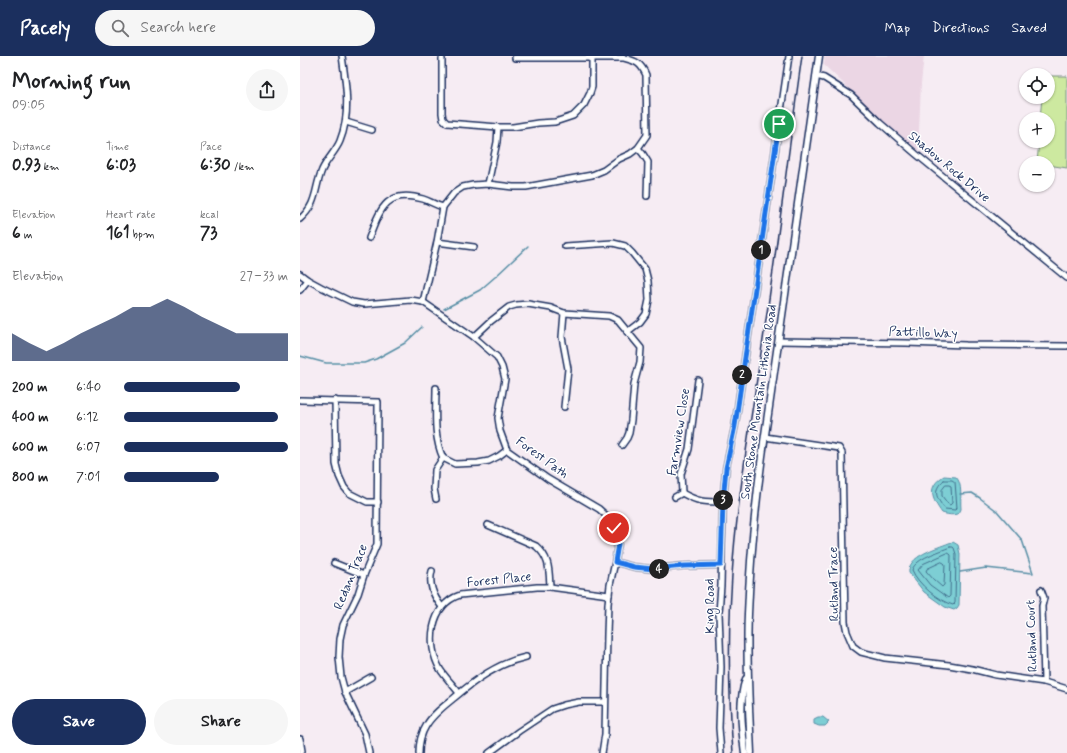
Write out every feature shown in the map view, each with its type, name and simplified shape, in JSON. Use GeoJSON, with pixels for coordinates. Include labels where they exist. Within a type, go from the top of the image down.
{"type":"FeatureCollection","features":[{"type":"Feature","properties":{"kind":"main road","name":"South Stone Mountain Lithonia Road"},"geometry":{"type":"LineString","coordinates":[[751,753],[747,674],[748,614],[752,548],[765,437],[819,56]]}},
{"type":"Feature","properties":{"kind":"main road"},"geometry":{"type":"LineString","coordinates":[[745,753],[742,720],[742,689],[747,674]]}},
{"type":"Feature","properties":{"kind":"street"},"geometry":{"type":"LineString","coordinates":[[300,219],[312,203],[323,169],[340,142],[346,122],[346,87],[342,56]]}},
{"type":"Feature","properties":{"kind":"street","name":"King Road"},"geometry":{"type":"LineString","coordinates":[[721,753],[719,728],[721,666],[719,613],[723,502],[726,468],[735,426],[789,56]]}},
{"type":"Feature","properties":{"kind":"street"},"geometry":{"type":"LineString","coordinates":[[300,274],[308,280],[352,302],[364,304],[411,300],[424,302],[443,207],[454,193],[473,185],[488,184],[526,187],[592,175],[604,170],[619,159],[630,154],[638,148],[647,135],[646,75],[639,64],[634,61],[624,58],[515,58]]}},
{"type":"Feature","properties":{"kind":"street"},"geometry":{"type":"LineString","coordinates":[[442,59],[443,119],[447,123],[513,127],[555,122],[573,116],[584,105],[592,87],[592,58]]}},
{"type":"Feature","properties":{"kind":"street","name":"Shadow Rock Drive"},"geometry":{"type":"LineString","coordinates":[[816,76],[824,78],[851,95],[916,154],[1067,278]]}},
{"type":"Feature","properties":{"kind":"street"},"geometry":{"type":"LineString","coordinates":[[346,122],[372,130]]}},
{"type":"Feature","properties":{"kind":"street"},"geometry":{"type":"LineString","coordinates":[[488,184],[497,142],[498,127]]}},
{"type":"Feature","properties":{"kind":"street"},"geometry":{"type":"LineString","coordinates":[[638,148],[648,162],[647,196]]}},
{"type":"Feature","properties":{"kind":"street"},"geometry":{"type":"LineString","coordinates":[[369,238],[382,208],[397,197],[423,199],[443,207]]}},
{"type":"Feature","properties":{"kind":"street"},"geometry":{"type":"LineString","coordinates":[[437,242],[474,247]]}},
{"type":"Feature","properties":{"kind":"street"},"geometry":{"type":"LineString","coordinates":[[565,246],[613,243],[625,246],[645,269],[648,281],[649,300],[646,314],[640,322],[628,332]]}},
{"type":"Feature","properties":{"kind":"street"},"geometry":{"type":"LineString","coordinates":[[300,290],[308,280]]}},
{"type":"Feature","properties":{"kind":"street","name":"Forest Path"},"geometry":{"type":"LineString","coordinates":[[424,302],[474,337],[498,357],[505,379],[498,418],[500,431],[507,450],[548,479],[599,508],[610,519],[614,528],[618,544],[609,595],[605,734],[602,753]]}},
{"type":"Feature","properties":{"kind":"street"},"geometry":{"type":"LineString","coordinates":[[474,337],[509,307],[516,305],[528,304],[564,312],[609,316],[618,320],[641,348],[640,362],[634,384],[632,420],[627,438],[622,445]]}},
{"type":"Feature","properties":{"kind":"street"},"geometry":{"type":"LineString","coordinates":[[564,312],[562,337],[568,369],[564,407]]}},
{"type":"Feature","properties":{"kind":"street","name":"Pattillo Way"},"geometry":{"type":"LineString","coordinates":[[779,341],[1067,346]]}},
{"type":"Feature","properties":{"kind":"street","name":"Farmview Close"},"geometry":{"type":"LineString","coordinates":[[698,380],[690,448],[681,474],[682,493],[695,500],[723,502]]}},
{"type":"Feature","properties":{"kind":"street"},"geometry":{"type":"LineString","coordinates":[[436,388],[436,433],[439,449],[443,458],[455,464],[478,463],[489,461],[507,450]]}},
{"type":"Feature","properties":{"kind":"street"},"geometry":{"type":"LineString","coordinates":[[300,400],[335,400],[336,464],[339,476],[344,487],[349,493],[367,502],[378,502]]}},
{"type":"Feature","properties":{"kind":"street","name":"Redan Trace"},"geometry":{"type":"LineString","coordinates":[[335,400],[378,402],[377,544],[358,594],[343,625],[340,639],[339,657],[341,677],[345,692],[365,734],[369,753]]}},
{"type":"Feature","properties":{"kind":"street","name":"Rutland Trace"},"geometry":{"type":"LineString","coordinates":[[765,437],[839,448],[842,453],[845,622],[847,632],[853,646],[861,652],[885,658],[949,665],[996,675],[1044,682],[1067,689]]}},
{"type":"Feature","properties":{"kind":"street"},"geometry":{"type":"LineString","coordinates":[[436,498],[434,489],[435,470],[443,458]]}},
{"type":"Feature","properties":{"kind":"street"},"geometry":{"type":"LineString","coordinates":[[675,497],[682,493]]}},
{"type":"Feature","properties":{"kind":"street"},"geometry":{"type":"LineString","coordinates":[[488,525],[536,546],[541,550],[548,561],[550,587]]}},
{"type":"Feature","properties":{"kind":"street"},"geometry":{"type":"LineString","coordinates":[[615,562],[634,567],[654,569],[684,566],[721,565]]}},
{"type":"Feature","properties":{"kind":"street"},"geometry":{"type":"LineString","coordinates":[[334,563],[364,575]]}},
{"type":"Feature","properties":{"kind":"street"},"geometry":{"type":"LineString","coordinates":[[432,572],[430,579],[435,599],[442,607],[437,615],[433,627],[433,652],[440,668],[459,693]]}},
{"type":"Feature","properties":{"kind":"street","name":"Forest Place"},"geometry":{"type":"LineString","coordinates":[[442,607],[454,597],[537,587],[550,587],[609,595]]}},
{"type":"Feature","properties":{"kind":"street","name":"Rutland Court"},"geometry":{"type":"LineString","coordinates":[[1041,590],[1044,598],[1042,606],[1044,682]]}},
{"type":"Feature","properties":{"kind":"street"},"geometry":{"type":"LineString","coordinates":[[419,753],[420,739],[425,727],[445,705],[493,669],[526,657]]}},
{"type":"Feature","properties":{"kind":"street"},"geometry":{"type":"LineString","coordinates":[[345,692],[371,677]]}},
{"type":"Feature","properties":{"kind":"street"},"geometry":{"type":"LineString","coordinates":[[489,753],[552,709],[579,702],[605,702]]}},
{"type":"Feature","properties":{"kind":"street"},"geometry":{"type":"LineString","coordinates":[[300,739],[301,753]]}},
{"type":"Feature","properties":{"kind":"shaded area"},"geometry":{"type":"Polygon","coordinates":[[[825,56],[924,56],[921,84],[918,154],[824,65],[825,56]]]}},
{"type":"Feature","properties":{"kind":"green space"},"geometry":{"type":"Polygon","coordinates":[[[1055,76],[1067,76],[1067,168],[1055,166],[1055,156],[1038,156],[1038,148],[1055,148],[1055,112],[1041,112],[1041,104],[1055,104],[1055,76]]]}},
{"type":"Feature","properties":{"kind":"water"},"geometry":{"type":"Polygon","coordinates":[[[944,476],[956,477],[960,484],[961,509],[960,512],[956,514],[951,515],[942,513],[933,498],[932,493],[935,484],[944,476]]]}},
{"type":"Feature","properties":{"kind":"water"},"geometry":{"type":"Polygon","coordinates":[[[953,542],[958,545],[960,554],[959,605],[954,610],[945,607],[924,592],[909,573],[910,567],[918,557],[931,550],[953,542]]]}},
{"type":"Feature","properties":{"kind":"water"},"geometry":{"type":"Polygon","coordinates":[[[823,717],[829,722],[825,726],[814,724],[814,719],[823,717]]]}},
{"type":"Feature","properties":{"kind":"waterway"},"geometry":{"type":"LineString","coordinates":[[444,309],[480,290],[528,246]]}},
{"type":"Feature","properties":{"kind":"waterway"},"geometry":{"type":"LineString","coordinates":[[300,356],[326,363],[364,363],[376,359],[405,343],[422,327]]}},
{"type":"Feature","properties":{"kind":"waterway"},"geometry":{"type":"LineString","coordinates":[[960,494],[972,493],[997,511],[1022,540],[1033,573],[986,568],[960,572]]}},
{"type":"Feature","properties":{"kind":"railway"},"geometry":{"type":"LineString","coordinates":[[733,753],[730,702],[732,574],[746,447],[773,274],[802,56]]}},
{"type":"Feature","properties":{"kind":"route"},"geometry":{"type":"LineString","coordinates":[[614,528],[618,544],[615,562],[626,566],[654,569],[684,566],[721,565],[723,502],[726,468],[735,426],[779,124]]}}]}
